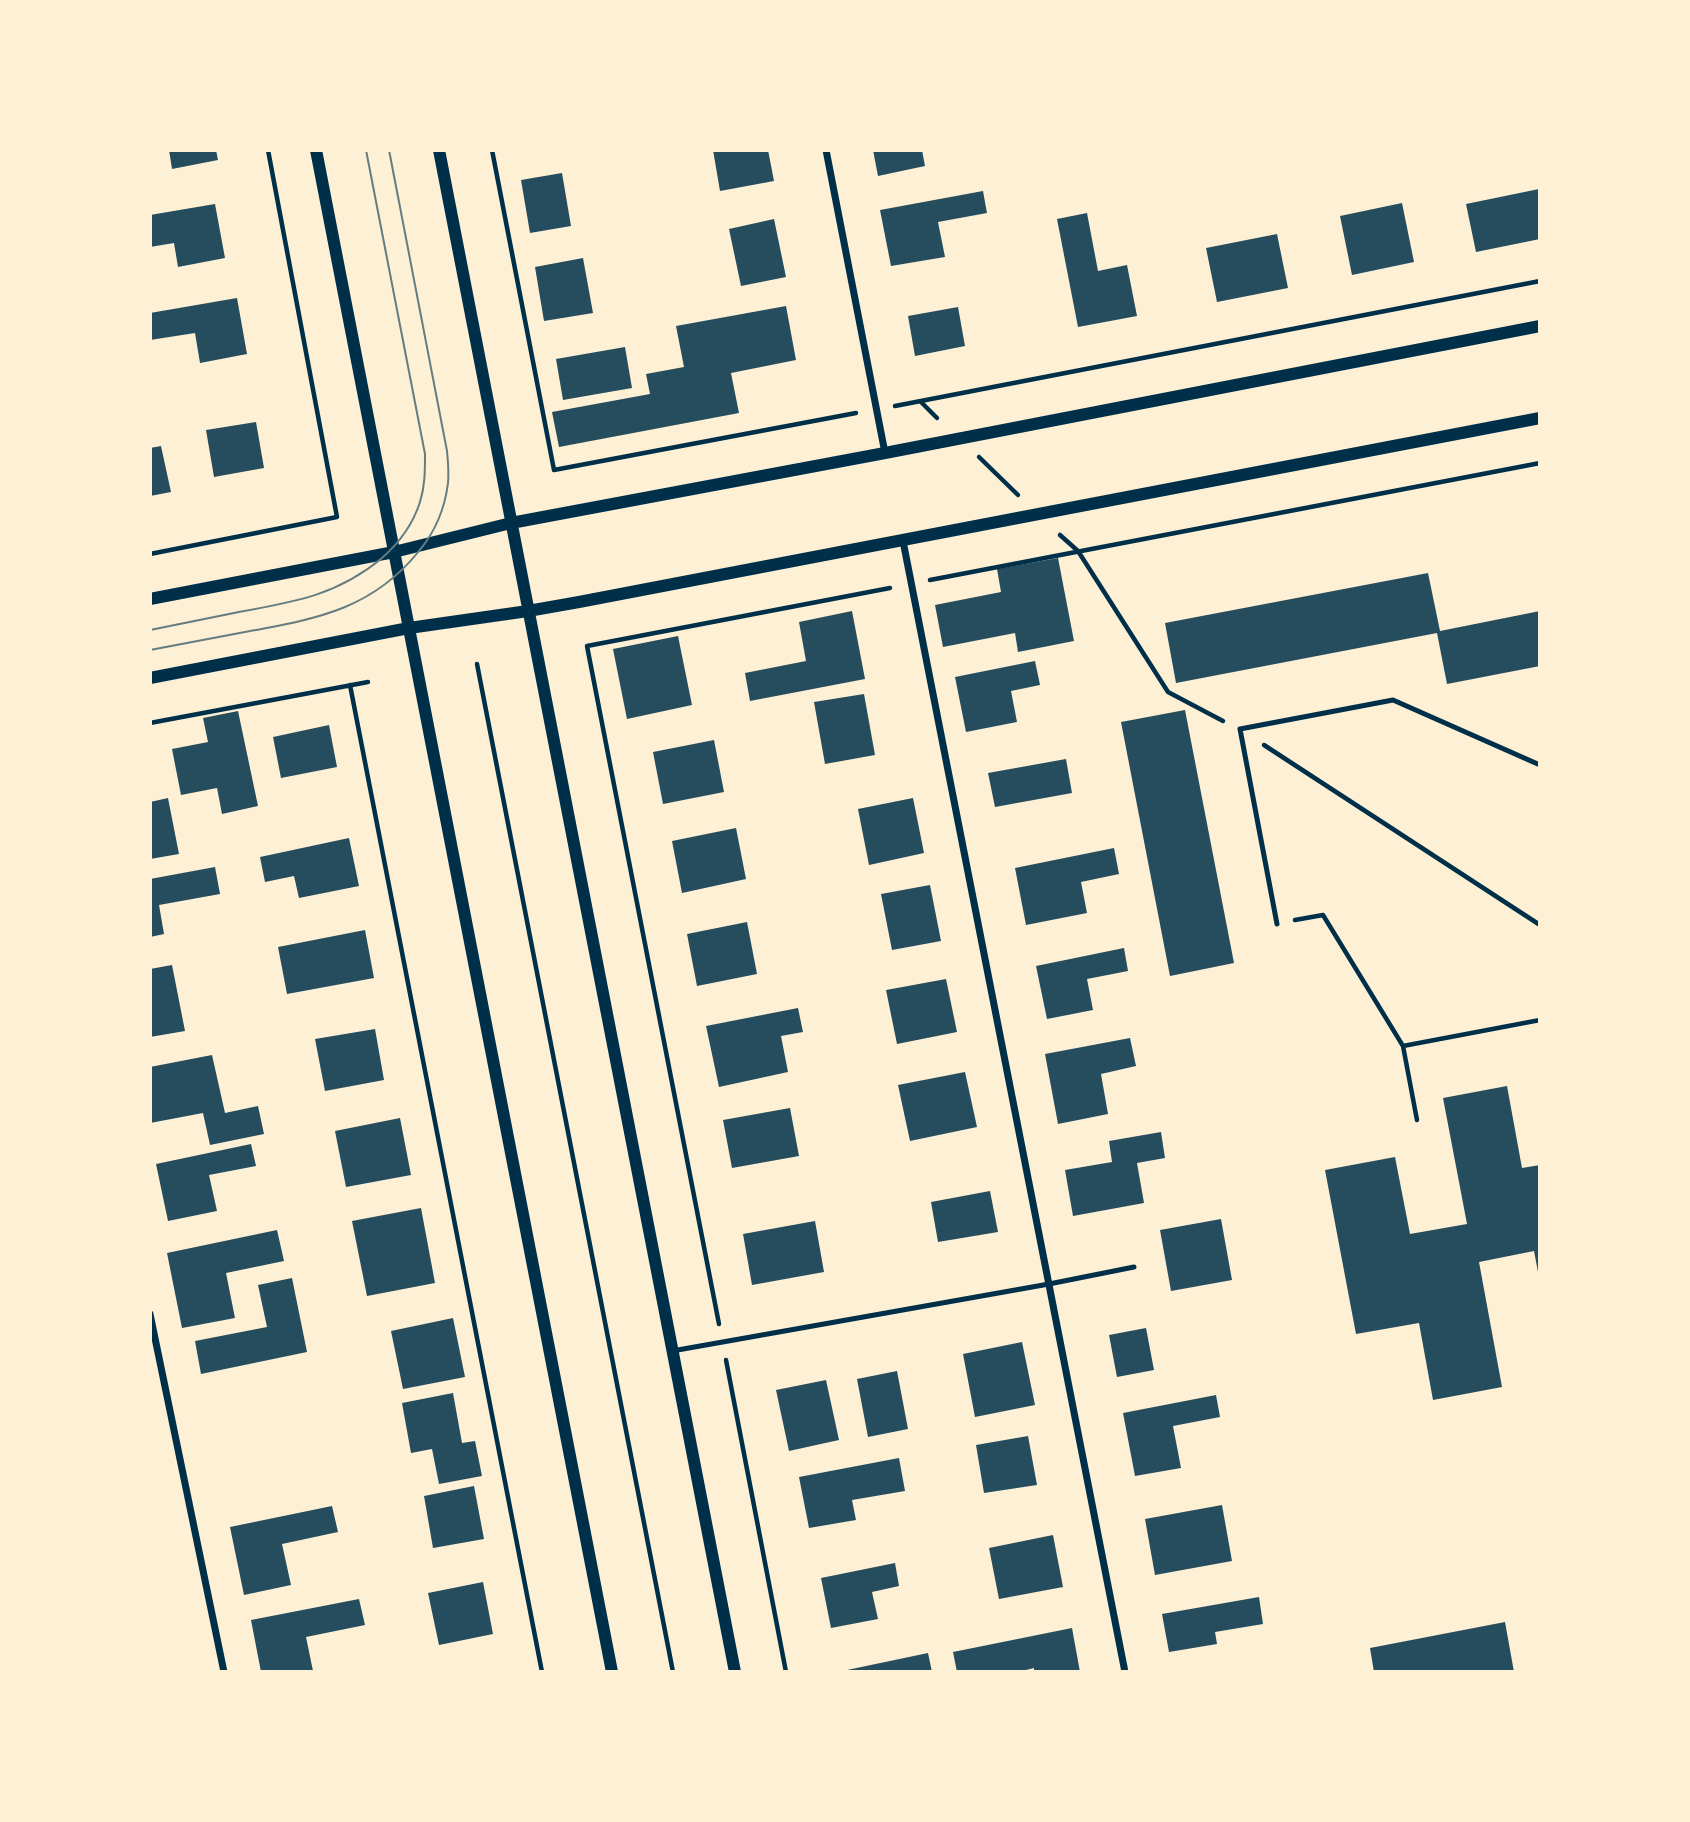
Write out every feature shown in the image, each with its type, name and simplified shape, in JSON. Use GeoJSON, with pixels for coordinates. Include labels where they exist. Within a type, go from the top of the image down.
{"type":"FeatureCollection","features":[{"type":"Feature","properties":{"kind":"street"},"geometry":{"type":"LineString","coordinates":[[316,150],[612,1671]]}},
{"type":"Feature","properties":{"kind":"street"},"geometry":{"type":"LineString","coordinates":[[439,150],[735,1671]]}},
{"type":"Feature","properties":{"kind":"street"},"geometry":{"type":"LineString","coordinates":[[826,150],[885,453]]}},
{"type":"Feature","properties":{"kind":"street"},"geometry":{"type":"LineString","coordinates":[[150,599],[394,552],[510,523],[960,439],[1539,326]]}},
{"type":"Feature","properties":{"kind":"street"},"geometry":{"type":"LineString","coordinates":[[150,678],[409,628],[528,611],[903,541],[1539,418]]}},
{"type":"Feature","properties":{"kind":"street"},"geometry":{"type":"LineString","coordinates":[[903,541],[1125,1671]]}},
{"type":"Feature","properties":{"kind":"street"},"geometry":{"type":"LineString","coordinates":[[150,1314],[224,1671]]}},
{"type":"Feature","properties":{"kind":"lane"},"geometry":{"type":"LineString","coordinates":[[1277,923],[1240,729],[1393,700],[1539,765]]}},
{"type":"Feature","properties":{"kind":"lane"},"geometry":{"type":"LineString","coordinates":[[672,1351],[1134,1267]]}},
{"type":"Feature","properties":{"kind":"path"},"geometry":{"type":"LineString","coordinates":[[150,554],[337,517],[268,150]]}},
{"type":"Feature","properties":{"kind":"path"},"geometry":{"type":"LineString","coordinates":[[492,150],[554,470],[1539,281]]}},
{"type":"Feature","properties":{"kind":"path"},"geometry":{"type":"LineString","coordinates":[[920,401],[1078,551],[1168,692],[1240,729],[1539,925]]}},
{"type":"Feature","properties":{"kind":"path"},"geometry":{"type":"LineString","coordinates":[[786,1671],[587,646],[1539,463]]}},
{"type":"Feature","properties":{"kind":"path"},"geometry":{"type":"LineString","coordinates":[[477,664],[673,1671]]}},
{"type":"Feature","properties":{"kind":"path"},"geometry":{"type":"LineString","coordinates":[[150,723],[368,682]]}},
{"type":"Feature","properties":{"kind":"path"},"geometry":{"type":"LineString","coordinates":[[350,685],[542,1671]]}},
{"type":"Feature","properties":{"kind":"path"},"geometry":{"type":"LineString","coordinates":[[1323,915],[1403,1046],[1417,1120]]}},
{"type":"Feature","properties":{"kind":"path"},"geometry":{"type":"LineString","coordinates":[[1403,1046],[1539,1020]]}},
{"type":"Feature","properties":{"kind":"building"},"geometry":{"type":"Polygon","coordinates":[[[169,150],[216,150],[218,160],[172,169],[169,150]]]}},
{"type":"Feature","properties":{"kind":"building"},"geometry":{"type":"Polygon","coordinates":[[[713,150],[768,150],[774,181],[720,191],[713,150]]]}},
{"type":"Feature","properties":{"kind":"building"},"geometry":{"type":"Polygon","coordinates":[[[873,150],[922,150],[925,166],[878,176],[873,150]]]}},
{"type":"Feature","properties":{"kind":"building"},"geometry":{"type":"Polygon","coordinates":[[[562,173],[571,226],[530,233],[521,180],[562,173]]]}},
{"type":"Feature","properties":{"kind":"building"},"geometry":{"type":"Polygon","coordinates":[[[1539,189],[1540,239],[1476,252],[1466,204],[1539,189]]]}},
{"type":"Feature","properties":{"kind":"building"},"geometry":{"type":"Polygon","coordinates":[[[983,191],[987,213],[938,222],[945,257],[891,266],[880,210],[983,191]]]}},
{"type":"Feature","properties":{"kind":"building"},"geometry":{"type":"Polygon","coordinates":[[[1402,203],[1414,262],[1352,275],[1340,216],[1402,203]]]}},
{"type":"Feature","properties":{"kind":"building"},"geometry":{"type":"Polygon","coordinates":[[[215,204],[225,258],[178,267],[174,243],[150,247],[150,215],[215,204]]]}},
{"type":"Feature","properties":{"kind":"building"},"geometry":{"type":"Polygon","coordinates":[[[1087,213],[1098,271],[1127,265],[1137,316],[1078,327],[1057,219],[1087,213]]]}},
{"type":"Feature","properties":{"kind":"building"},"geometry":{"type":"Polygon","coordinates":[[[774,219],[786,277],[741,286],[729,229],[774,219]]]}},
{"type":"Feature","properties":{"kind":"building"},"geometry":{"type":"Polygon","coordinates":[[[1277,234],[1288,288],[1217,302],[1206,248],[1277,234]]]}},
{"type":"Feature","properties":{"kind":"building"},"geometry":{"type":"Polygon","coordinates":[[[583,258],[593,313],[544,321],[535,267],[583,258]]]}},
{"type":"Feature","properties":{"kind":"building"},"geometry":{"type":"Polygon","coordinates":[[[237,298],[247,354],[200,363],[195,333],[150,340],[150,313],[237,298]]]}},
{"type":"Feature","properties":{"kind":"building"},"geometry":{"type":"Polygon","coordinates":[[[786,306],[796,360],[731,373],[739,413],[559,447],[552,412],[650,394],[646,374],[684,367],[676,326],[786,306]]]}},
{"type":"Feature","properties":{"kind":"building"},"geometry":{"type":"Polygon","coordinates":[[[958,307],[965,346],[915,356],[908,316],[958,307]]]}},
{"type":"Feature","properties":{"kind":"building"},"geometry":{"type":"Polygon","coordinates":[[[625,347],[632,388],[563,400],[556,359],[625,347]]]}},
{"type":"Feature","properties":{"kind":"building"},"geometry":{"type":"Polygon","coordinates":[[[256,422],[264,468],[214,477],[206,430],[256,422]]]}},
{"type":"Feature","properties":{"kind":"building"},"geometry":{"type":"Polygon","coordinates":[[[161,446],[171,492],[150,496],[150,448],[161,446]]]}},
{"type":"Feature","properties":{"kind":"building"},"geometry":{"type":"Polygon","coordinates":[[[1058,558],[1074,641],[1018,652],[1015,633],[943,647],[935,605],[1001,592],[997,569],[1058,558]]]}},
{"type":"Feature","properties":{"kind":"building"},"geometry":{"type":"Polygon","coordinates":[[[1428,573],[1440,631],[1540,611],[1540,666],[1447,684],[1437,633],[1176,683],[1165,623],[1428,573]]]}},
{"type":"Feature","properties":{"kind":"building"},"geometry":{"type":"Polygon","coordinates":[[[852,611],[865,679],[750,701],[745,673],[806,661],[799,622],[852,611]]]}},
{"type":"Feature","properties":{"kind":"building"},"geometry":{"type":"Polygon","coordinates":[[[678,636],[692,705],[627,719],[613,649],[678,636]]]}},
{"type":"Feature","properties":{"kind":"building"},"geometry":{"type":"Polygon","coordinates":[[[1035,661],[1040,685],[1011,691],[1017,722],[966,732],[955,677],[1035,661]]]}},
{"type":"Feature","properties":{"kind":"building"},"geometry":{"type":"Polygon","coordinates":[[[864,694],[875,755],[825,764],[814,702],[864,694]]]}},
{"type":"Feature","properties":{"kind":"building"},"geometry":{"type":"Polygon","coordinates":[[[1185,710],[1234,963],[1170,976],[1121,722],[1185,710]]]}},
{"type":"Feature","properties":{"kind":"building"},"geometry":{"type":"Polygon","coordinates":[[[238,711],[258,806],[222,814],[217,788],[181,795],[172,749],[208,742],[203,718],[238,711]]]}},
{"type":"Feature","properties":{"kind":"building"},"geometry":{"type":"Polygon","coordinates":[[[329,725],[337,767],[281,778],[273,737],[329,725]]]}},
{"type":"Feature","properties":{"kind":"building"},"geometry":{"type":"Polygon","coordinates":[[[714,740],[724,792],[663,804],[653,752],[714,740]]]}},
{"type":"Feature","properties":{"kind":"building"},"geometry":{"type":"Polygon","coordinates":[[[1066,759],[1072,793],[995,807],[988,773],[1066,759]]]}},
{"type":"Feature","properties":{"kind":"building"},"geometry":{"type":"Polygon","coordinates":[[[168,798],[179,854],[150,859],[150,802],[168,798]]]}},
{"type":"Feature","properties":{"kind":"building"},"geometry":{"type":"Polygon","coordinates":[[[913,798],[924,853],[869,865],[858,809],[913,798]]]}},
{"type":"Feature","properties":{"kind":"building"},"geometry":{"type":"Polygon","coordinates":[[[736,828],[746,879],[682,893],[672,841],[736,828]]]}},
{"type":"Feature","properties":{"kind":"building"},"geometry":{"type":"Polygon","coordinates":[[[349,838],[359,886],[299,898],[294,876],[265,882],[260,857],[349,838]]]}},
{"type":"Feature","properties":{"kind":"building"},"geometry":{"type":"Polygon","coordinates":[[[1114,848],[1119,874],[1081,882],[1087,913],[1026,925],[1015,868],[1114,848]]]}},
{"type":"Feature","properties":{"kind":"building"},"geometry":{"type":"Polygon","coordinates":[[[215,867],[220,894],[159,905],[164,934],[150,937],[150,879],[215,867]]]}},
{"type":"Feature","properties":{"kind":"building"},"geometry":{"type":"Polygon","coordinates":[[[930,885],[941,941],[892,950],[881,894],[930,885]]]}},
{"type":"Feature","properties":{"kind":"building"},"geometry":{"type":"Polygon","coordinates":[[[747,922],[757,974],[697,986],[687,934],[747,922]]]}},
{"type":"Feature","properties":{"kind":"building"},"geometry":{"type":"Polygon","coordinates":[[[365,930],[374,978],[287,994],[278,947],[365,930]]]}},
{"type":"Feature","properties":{"kind":"building"},"geometry":{"type":"Polygon","coordinates":[[[1124,948],[1128,971],[1087,979],[1093,1010],[1047,1019],[1036,966],[1124,948]]]}},
{"type":"Feature","properties":{"kind":"building"},"geometry":{"type":"Polygon","coordinates":[[[172,965],[185,1031],[150,1037],[150,969],[172,965]]]}},
{"type":"Feature","properties":{"kind":"building"},"geometry":{"type":"Polygon","coordinates":[[[946,979],[957,1032],[897,1044],[886,990],[946,979]]]}},
{"type":"Feature","properties":{"kind":"building"},"geometry":{"type":"Polygon","coordinates":[[[798,1008],[803,1032],[781,1036],[788,1072],[719,1087],[706,1026],[798,1008]]]}},
{"type":"Feature","properties":{"kind":"building"},"geometry":{"type":"Polygon","coordinates":[[[375,1029],[384,1080],[325,1091],[315,1039],[375,1029]]]}},
{"type":"Feature","properties":{"kind":"building"},"geometry":{"type":"Polygon","coordinates":[[[1130,1038],[1136,1066],[1101,1074],[1108,1114],[1058,1124],[1045,1054],[1130,1038]]]}},
{"type":"Feature","properties":{"kind":"building"},"geometry":{"type":"Polygon","coordinates":[[[212,1055],[225,1113],[258,1106],[264,1134],[210,1145],[203,1113],[150,1123],[150,1067],[212,1055]]]}},
{"type":"Feature","properties":{"kind":"building"},"geometry":{"type":"Polygon","coordinates":[[[965,1072],[977,1127],[910,1141],[898,1085],[965,1072]]]}},
{"type":"Feature","properties":{"kind":"building"},"geometry":{"type":"Polygon","coordinates":[[[1507,1086],[1522,1168],[1540,1165],[1540,1272],[1534,1251],[1479,1262],[1502,1387],[1433,1400],[1419,1323],[1356,1334],[1325,1170],[1395,1157],[1410,1234],[1467,1224],[1443,1098],[1507,1086]]]}},
{"type":"Feature","properties":{"kind":"building"},"geometry":{"type":"Polygon","coordinates":[[[790,1108],[799,1156],[732,1168],[723,1120],[790,1108]]]}},
{"type":"Feature","properties":{"kind":"building"},"geometry":{"type":"Polygon","coordinates":[[[400,1118],[411,1175],[346,1187],[335,1131],[400,1118]]]}},
{"type":"Feature","properties":{"kind":"building"},"geometry":{"type":"Polygon","coordinates":[[[1161,1132],[1165,1158],[1137,1163],[1144,1203],[1073,1216],[1065,1170],[1112,1162],[1109,1141],[1161,1132]]]}},
{"type":"Feature","properties":{"kind":"building"},"geometry":{"type":"Polygon","coordinates":[[[251,1144],[256,1166],[209,1175],[217,1211],[168,1221],[156,1164],[251,1144]]]}},
{"type":"Feature","properties":{"kind":"building"},"geometry":{"type":"Polygon","coordinates":[[[990,1191],[998,1232],[938,1242],[931,1202],[990,1191]]]}},
{"type":"Feature","properties":{"kind":"building"},"geometry":{"type":"Polygon","coordinates":[[[421,1208],[435,1283],[367,1296],[352,1221],[421,1208]]]}},
{"type":"Feature","properties":{"kind":"building"},"geometry":{"type":"Polygon","coordinates":[[[1221,1219],[1232,1280],[1171,1291],[1160,1230],[1221,1219]]]}},
{"type":"Feature","properties":{"kind":"building"},"geometry":{"type":"Polygon","coordinates":[[[815,1221],[824,1272],[752,1285],[743,1234],[815,1221]]]}},
{"type":"Feature","properties":{"kind":"building"},"geometry":{"type":"Polygon","coordinates":[[[277,1230],[284,1261],[226,1273],[235,1318],[182,1328],[167,1253],[277,1230]]]}},
{"type":"Feature","properties":{"kind":"building"},"geometry":{"type":"Polygon","coordinates":[[[292,1278],[307,1352],[201,1374],[195,1341],[267,1327],[258,1285],[292,1278]]]}},
{"type":"Feature","properties":{"kind":"building"},"geometry":{"type":"Polygon","coordinates":[[[453,1318],[465,1377],[403,1389],[391,1331],[453,1318]]]}},
{"type":"Feature","properties":{"kind":"building"},"geometry":{"type":"Polygon","coordinates":[[[1146,1328],[1154,1370],[1117,1377],[1109,1335],[1146,1328]]]}},
{"type":"Feature","properties":{"kind":"building"},"geometry":{"type":"Polygon","coordinates":[[[1022,1342],[1035,1405],[975,1417],[963,1354],[1022,1342]]]}},
{"type":"Feature","properties":{"kind":"building"},"geometry":{"type":"Polygon","coordinates":[[[897,1371],[908,1429],[868,1437],[857,1379],[897,1371]]]}},
{"type":"Feature","properties":{"kind":"building"},"geometry":{"type":"Polygon","coordinates":[[[826,1380],[839,1440],[789,1451],[776,1390],[826,1380]]]}},
{"type":"Feature","properties":{"kind":"building"},"geometry":{"type":"Polygon","coordinates":[[[453,1393],[462,1443],[475,1441],[482,1476],[439,1484],[432,1449],[411,1453],[402,1403],[453,1393]]]}},
{"type":"Feature","properties":{"kind":"building"},"geometry":{"type":"Polygon","coordinates":[[[1216,1395],[1220,1417],[1173,1426],[1181,1468],[1135,1476],[1123,1413],[1216,1395]]]}},
{"type":"Feature","properties":{"kind":"building"},"geometry":{"type":"Polygon","coordinates":[[[1028,1436],[1037,1485],[984,1493],[976,1445],[1028,1436]]]}},
{"type":"Feature","properties":{"kind":"building"},"geometry":{"type":"Polygon","coordinates":[[[899,1458],[905,1491],[852,1500],[856,1520],[809,1528],[799,1477],[899,1458]]]}},
{"type":"Feature","properties":{"kind":"building"},"geometry":{"type":"Polygon","coordinates":[[[474,1486],[484,1539],[433,1548],[424,1496],[474,1486]]]}},
{"type":"Feature","properties":{"kind":"building"},"geometry":{"type":"Polygon","coordinates":[[[1222,1505],[1232,1561],[1155,1575],[1145,1519],[1222,1505]]]}},
{"type":"Feature","properties":{"kind":"building"},"geometry":{"type":"Polygon","coordinates":[[[332,1506],[338,1532],[282,1544],[291,1585],[244,1595],[230,1527],[332,1506]]]}},
{"type":"Feature","properties":{"kind":"building"},"geometry":{"type":"Polygon","coordinates":[[[1053,1535],[1063,1587],[999,1599],[989,1548],[1053,1535]]]}},
{"type":"Feature","properties":{"kind":"building"},"geometry":{"type":"Polygon","coordinates":[[[895,1563],[899,1586],[872,1592],[878,1619],[831,1628],[821,1578],[895,1563]]]}},
{"type":"Feature","properties":{"kind":"building"},"geometry":{"type":"Polygon","coordinates":[[[483,1582],[493,1634],[439,1645],[428,1593],[483,1582]]]}},
{"type":"Feature","properties":{"kind":"building"},"geometry":{"type":"Polygon","coordinates":[[[1259,1597],[1263,1624],[1215,1632],[1217,1644],[1169,1652],[1162,1614],[1259,1597]]]}},
{"type":"Feature","properties":{"kind":"building"},"geometry":{"type":"Polygon","coordinates":[[[359,1599],[365,1625],[306,1637],[313,1671],[261,1672],[251,1620],[359,1599]]]}},
{"type":"Feature","properties":{"kind":"building"},"geometry":{"type":"Polygon","coordinates":[[[1505,1622],[1514,1672],[1374,1672],[1370,1648],[1505,1622]]]}},
{"type":"Feature","properties":{"kind":"building"},"geometry":{"type":"Polygon","coordinates":[[[1072,1628],[1080,1672],[1034,1672],[1034,1668],[1018,1672],[957,1672],[953,1652],[1072,1628]]]}},
{"type":"Feature","properties":{"kind":"building"},"geometry":{"type":"Polygon","coordinates":[[[928,1653],[932,1672],[847,1672],[847,1670],[928,1653]]]}},
{"type":"Feature","properties":{"kind":"tram line"},"geometry":{"type":"LineString","coordinates":[[150,630],[278,605],[332,589],[349,581],[382,558],[405,533],[414,518],[422,496],[425,454],[366,150]]}},
{"type":"Feature","properties":{"kind":"tram line"},"geometry":{"type":"LineString","coordinates":[[150,650],[295,622],[341,609],[382,587],[401,571],[425,544],[434,527],[447,492],[447,451],[389,150]]}}]}
